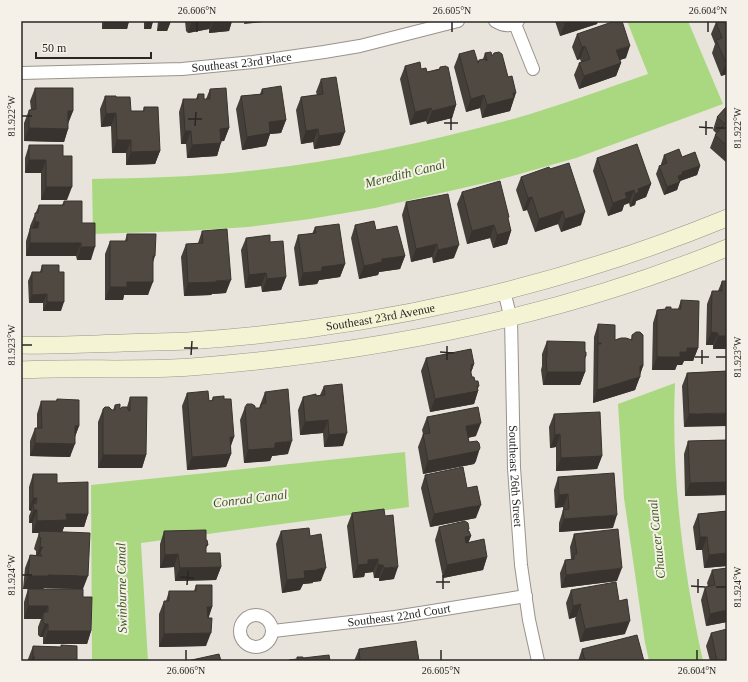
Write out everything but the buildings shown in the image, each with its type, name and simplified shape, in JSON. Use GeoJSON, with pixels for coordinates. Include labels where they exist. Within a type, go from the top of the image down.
{"type":"FeatureCollection","features":[{"type":"Feature","properties":{"kind":"street","name":"Southeast 23rd Place"},"geometry":{"type":"LineString","coordinates":[[21,73],[182,69],[253,62],[360,46],[458,21]]}},
{"type":"Feature","properties":{"kind":"street"},"geometry":{"type":"LineString","coordinates":[[495,21],[505,26],[517,22],[533,70]]}},
{"type":"Feature","properties":{"kind":"street","name":"Southeast 23rd Avenue"},"geometry":{"type":"LineString","coordinates":[[21,345],[188,341],[278,333],[370,320],[451,304],[531,284],[611,261],[689,234],[727,218]]}},
{"type":"Feature","properties":{"kind":"street"},"geometry":{"type":"LineString","coordinates":[[21,370],[97,370],[188,367],[254,362],[358,349],[511,319],[624,285],[727,248]]}},
{"type":"Feature","properties":{"kind":"street","name":"Southeast 26th Street"},"geometry":{"type":"LineString","coordinates":[[504,291],[511,319],[514,468],[521,565],[538,661]]}},
{"type":"Feature","properties":{"kind":"street","name":"Southeast 22nd Court"},"geometry":{"type":"LineString","coordinates":[[273,631],[395,617],[526,596]]}},
{"type":"Feature","properties":{"kind":"water","name":"Meredith Canal"},"geometry":{"type":"Polygon","coordinates":[[[627,21],[688,21],[723,104],[576,158],[498,180],[375,208],[310,219],[248,227],[93,234],[92,179],[222,174],[343,158],[412,144],[513,119],[648,74],[627,21]]]}},
{"type":"Feature","properties":{"kind":"water","name":"Chaucer Canal"},"geometry":{"type":"Polygon","coordinates":[[[675,383],[675,453],[680,523],[684,558],[703,661],[649,661],[645,643],[624,498],[618,404],[675,383]]]}},
{"type":"Feature","properties":{"kind":"water"},"geometry":{"type":"Polygon","coordinates":[[[405,452],[409,507],[141,543],[148,661],[92,661],[91,485],[405,452]]]}},
{"type":"Feature","properties":{"kind":"water label","name":"Conrad Canal"},"geometry":{"type":"Point","coordinates":[250,498]}},
{"type":"Feature","properties":{"kind":"water label","name":"Swinburne Canal"},"geometry":{"type":"Point","coordinates":[121,588]}}]}
